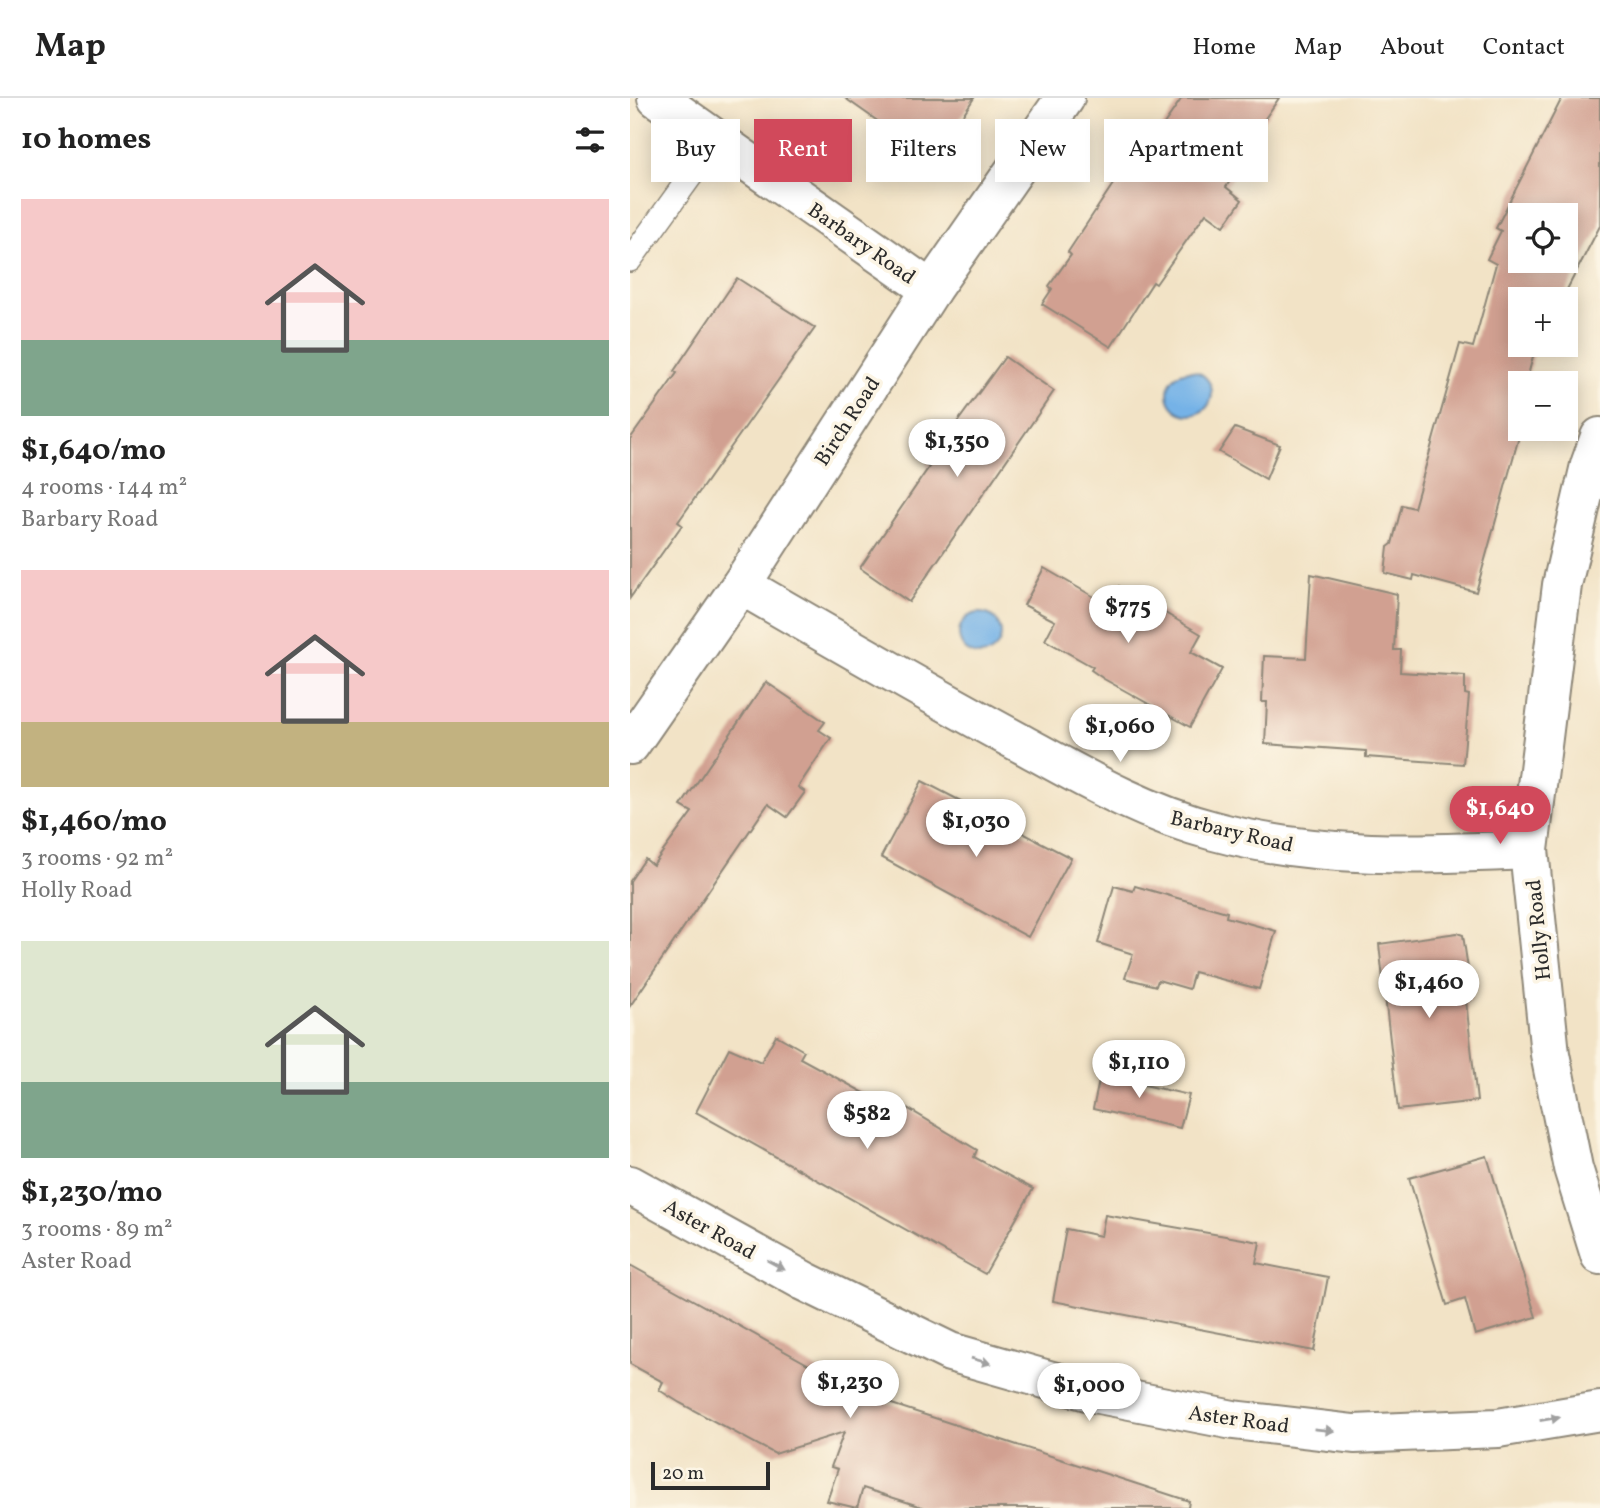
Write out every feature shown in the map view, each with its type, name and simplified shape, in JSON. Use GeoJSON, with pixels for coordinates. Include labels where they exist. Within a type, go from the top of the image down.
{"type":"FeatureCollection","features":[{"type":"Feature","properties":{"kind":"street","name":"Barbary Road"},"geometry":{"type":"LineString","coordinates":[[657,98],[686,119]]}},
{"type":"Feature","properties":{"kind":"street","name":"Birch Road"},"geometry":{"type":"LineString","coordinates":[[630,745],[741,585],[931,290],[1065,98]]}},
{"type":"Feature","properties":{"kind":"street","name":"Barbary Road"},"geometry":{"type":"LineString","coordinates":[[740,158],[931,290]]}},
{"type":"Feature","properties":{"kind":"street","name":"Holly Road"},"geometry":{"type":"LineString","coordinates":[[1600,437],[1590,465],[1562,585],[1529,850],[1550,1054],[1573,1168],[1600,1255]]}},
{"type":"Feature","properties":{"kind":"street","name":"Barbary Road"},"geometry":{"type":"LineString","coordinates":[[741,585],[940,700],[1135,806],[1214,832],[1302,848],[1409,856],[1529,850]]}},
{"type":"Feature","properties":{"kind":"street","name":"Aster Road"},"geometry":{"type":"LineString","coordinates":[[630,1185],[804,1281],[950,1352],[1094,1393],[1233,1420],[1354,1434],[1498,1428],[1600,1411]]}},
{"type":"Feature","properties":{"kind":"lane"},"geometry":{"type":"LineString","coordinates":[[630,260],[686,182]]}},
{"type":"Feature","properties":{"kind":"water"},"geometry":{"type":"Polygon","coordinates":[[[1190,371],[1199,372],[1206,377],[1211,384],[1211,402],[1206,409],[1199,414],[1190,415],[1181,414],[1174,409],[1169,402],[1168,393],[1169,384],[1174,377],[1181,372],[1190,371]]]}},
{"type":"Feature","properties":{"kind":"water"},"geometry":{"type":"Polygon","coordinates":[[[980,613],[995,619],[1001,634],[995,649],[980,655],[965,649],[959,634],[965,619],[980,613]]]}},
{"type":"Feature","properties":{"kind":"building"},"geometry":{"type":"Polygon","coordinates":[[[845,98],[974,98],[960,119],[875,119],[845,98]]]}},
{"type":"Feature","properties":{"kind":"building"},"geometry":{"type":"Polygon","coordinates":[[[1182,98],[1279,98],[1265,119],[1167,119],[1182,98]]]}},
{"type":"Feature","properties":{"kind":"building"},"geometry":{"type":"Polygon","coordinates":[[[1562,98],[1600,98],[1600,226],[1578,268],[1578,203],[1509,203],[1562,98]]]}},
{"type":"Feature","properties":{"kind":"building"},"geometry":{"type":"Polygon","coordinates":[[[1114,182],[1229,182],[1226,187],[1242,200],[1224,226],[1206,213],[1156,284],[1153,282],[1111,347],[1042,304],[1052,289],[1049,286],[1071,255],[1068,252],[1114,182]]]}},
{"type":"Feature","properties":{"kind":"building"},"geometry":{"type":"Polygon","coordinates":[[[1508,204],[1508,273],[1576,273],[1568,287],[1508,287],[1508,357],[1533,357],[1529,371],[1508,371],[1508,441],[1518,441],[1476,592],[1414,575],[1413,580],[1385,573],[1388,547],[1392,544],[1402,505],[1414,508],[1460,344],[1473,347],[1496,264],[1487,259],[1501,231],[1496,228],[1508,204]]]}},
{"type":"Feature","properties":{"kind":"building"},"geometry":{"type":"Polygon","coordinates":[[[737,278],[815,328],[678,522],[682,525],[630,598],[630,439],[677,373],[674,371],[737,278]]]}},
{"type":"Feature","properties":{"kind":"building"},"geometry":{"type":"Polygon","coordinates":[[[1005,357],[1054,391],[909,602],[860,568],[929,467],[926,465],[1005,357]]]}},
{"type":"Feature","properties":{"kind":"building"},"geometry":{"type":"Polygon","coordinates":[[[1235,428],[1280,445],[1266,479],[1219,452],[1235,428]]]}},
{"type":"Feature","properties":{"kind":"building"},"geometry":{"type":"Polygon","coordinates":[[[1044,568],[1108,605],[1119,586],[1201,634],[1191,652],[1222,669],[1190,727],[1104,679],[1091,670],[1093,667],[1045,640],[1055,621],[1024,605],[1044,568]]]}},
{"type":"Feature","properties":{"kind":"building"},"geometry":{"type":"Polygon","coordinates":[[[1311,574],[1397,594],[1394,650],[1401,650],[1400,672],[1465,676],[1465,694],[1469,695],[1463,764],[1366,757],[1366,751],[1265,744],[1267,702],[1262,702],[1264,656],[1306,658],[1311,574]]]}},
{"type":"Feature","properties":{"kind":"building"},"geometry":{"type":"Polygon","coordinates":[[[766,682],[825,722],[819,730],[831,738],[798,787],[805,792],[787,817],[768,804],[630,1006],[630,881],[645,859],[653,865],[692,812],[681,806],[766,682]]]}},
{"type":"Feature","properties":{"kind":"building"},"geometry":{"type":"Polygon","coordinates":[[[922,781],[1071,858],[1028,937],[881,857],[922,781]]]}},
{"type":"Feature","properties":{"kind":"building"},"geometry":{"type":"Polygon","coordinates":[[[1114,886],[1133,891],[1135,886],[1227,912],[1226,917],[1276,931],[1259,989],[1194,972],[1189,989],[1158,980],[1156,986],[1125,978],[1133,954],[1098,943],[1114,886]]]}},
{"type":"Feature","properties":{"kind":"building"},"geometry":{"type":"Polygon","coordinates":[[[1457,933],[1463,935],[1470,982],[1471,1000],[1466,1001],[1477,1101],[1398,1110],[1379,944],[1457,933]]]}},
{"type":"Feature","properties":{"kind":"building"},"geometry":{"type":"Polygon","coordinates":[[[776,1035],[804,1051],[800,1058],[888,1106],[892,1099],[977,1150],[974,1157],[1033,1189],[985,1274],[696,1112],[729,1048],[761,1062],[776,1035]]]}},
{"type":"Feature","properties":{"kind":"building"},"geometry":{"type":"Polygon","coordinates":[[[1102,1067],[1133,1074],[1131,1082],[1189,1095],[1180,1128],[1093,1109],[1102,1067]]]}},
{"type":"Feature","properties":{"kind":"building"},"geometry":{"type":"Polygon","coordinates":[[[1487,1156],[1536,1317],[1475,1335],[1465,1299],[1447,1305],[1409,1178],[1487,1156]]]}},
{"type":"Feature","properties":{"kind":"building"},"geometry":{"type":"Polygon","coordinates":[[[1105,1215],[1260,1242],[1256,1263],[1328,1277],[1314,1351],[1053,1301],[1066,1229],[1101,1236],[1105,1215]]]}},
{"type":"Feature","properties":{"kind":"building"},"geometry":{"type":"Polygon","coordinates":[[[630,1265],[820,1371],[815,1379],[1189,1501],[1188,1508],[925,1508],[863,1488],[857,1508],[827,1501],[838,1469],[831,1467],[844,1432],[775,1454],[659,1390],[663,1382],[630,1364],[630,1265]]]}}]}
